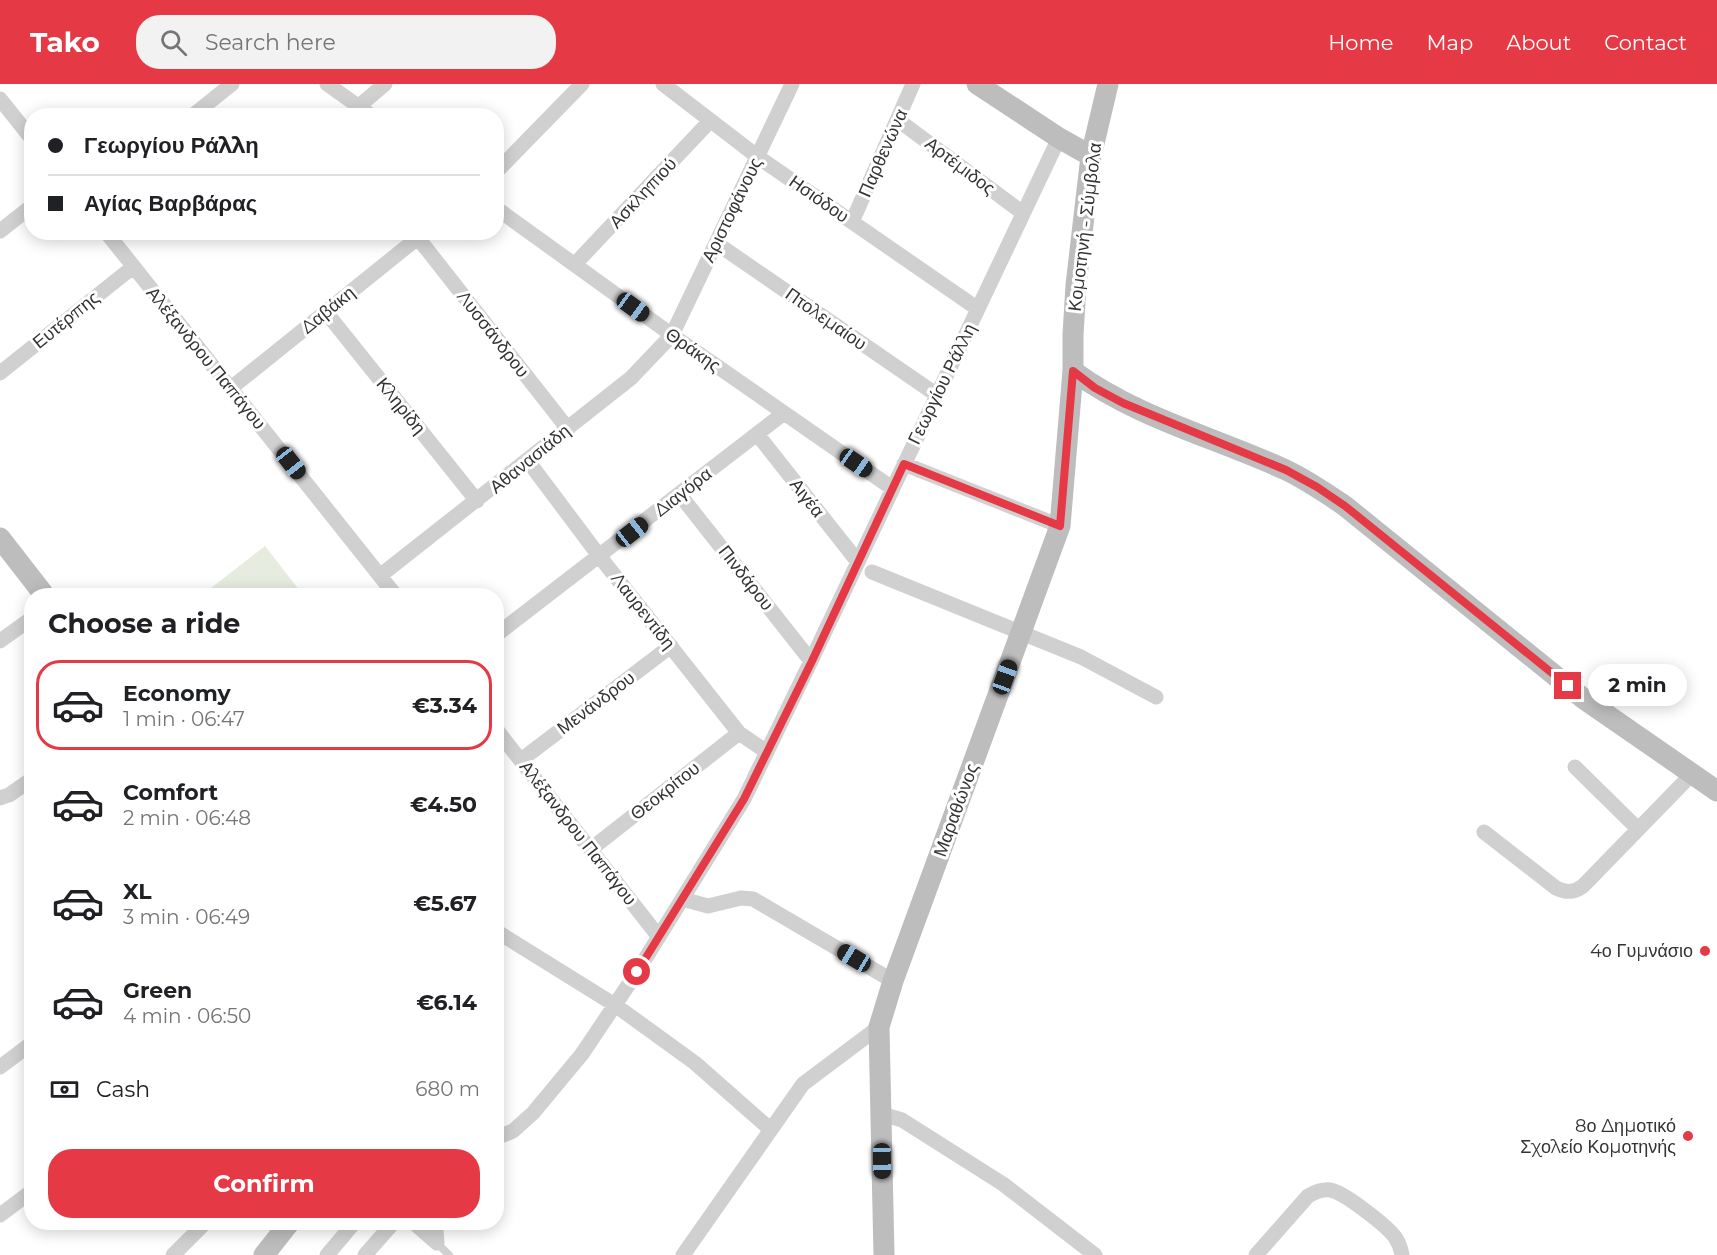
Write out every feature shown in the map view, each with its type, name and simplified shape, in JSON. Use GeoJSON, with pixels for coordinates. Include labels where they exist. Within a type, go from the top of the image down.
{"type":"FeatureCollection","features":[{"type":"Feature","properties":{"kind":"street"},"geometry":{"type":"LineString","coordinates":[[202,108],[232,84]]}},
{"type":"Feature","properties":{"kind":"street"},"geometry":{"type":"LineString","coordinates":[[327,84],[362,108]]}},
{"type":"Feature","properties":{"kind":"street"},"geometry":{"type":"LineString","coordinates":[[359,106],[386,84]]}},
{"type":"Feature","properties":{"kind":"street"},"geometry":{"type":"LineString","coordinates":[[504,164],[582,84]]}},
{"type":"Feature","properties":{"kind":"street","name":"Ησιόδου"},"geometry":{"type":"LineString","coordinates":[[663,84],[758,157],[978,309]]}},
{"type":"Feature","properties":{"kind":"street","name":"Αριστοφάνους"},"geometry":{"type":"LineString","coordinates":[[672,335],[792,84]]}},
{"type":"Feature","properties":{"kind":"street","name":"Παρθενώνα"},"geometry":{"type":"LineString","coordinates":[[852,222],[913,84]]}},
{"type":"Feature","properties":{"kind":"street"},"geometry":{"type":"LineString","coordinates":[[977,84],[1059,138],[1091,156]]}},
{"type":"Feature","properties":{"kind":"street","name":"Κομοτηνή - Σύμβολα"},"geometry":{"type":"LineString","coordinates":[[1073,371],[1076,285],[1091,156],[1108,84]]}},
{"type":"Feature","properties":{"kind":"street"},"geometry":{"type":"LineString","coordinates":[[0,99],[24,129]]}},
{"type":"Feature","properties":{"kind":"street","name":"Αρτέμιδος"},"geometry":{"type":"LineString","coordinates":[[897,120],[1023,213]]}},
{"type":"Feature","properties":{"kind":"street","name":"Ασκληπιού"},"geometry":{"type":"LineString","coordinates":[[575,264],[710,121]]}},
{"type":"Feature","properties":{"kind":"street","name":"Γεωργίου Ράλλη"},"geometry":{"type":"LineString","coordinates":[[504,1135],[513,1131],[540,1106],[582,1054],[659,937],[744,799],[812,661],[1059,138]]}},
{"type":"Feature","properties":{"kind":"street"},"geometry":{"type":"LineString","coordinates":[[0,231],[24,212]]}},
{"type":"Feature","properties":{"kind":"street","name":"Θράκης"},"geometry":{"type":"LineString","coordinates":[[504,214],[672,335],[892,488]]}},
{"type":"Feature","properties":{"kind":"street","name":"Αλέξανδρου Παπάγου"},"geometry":{"type":"LineString","coordinates":[[112,240],[390,588]]}},
{"type":"Feature","properties":{"kind":"street","name":"Δαβάκη"},"geometry":{"type":"LineString","coordinates":[[231,388],[415,240]]}},
{"type":"Feature","properties":{"kind":"street","name":"Λυσσάνδρου"},"geometry":{"type":"LineString","coordinates":[[425,240],[568,429]]}},
{"type":"Feature","properties":{"kind":"street","name":"Πτολεμαίου"},"geometry":{"type":"LineString","coordinates":[[716,243],[937,395]]}},
{"type":"Feature","properties":{"kind":"street","name":"Ευτέρπης"},"geometry":{"type":"LineString","coordinates":[[0,373],[133,267]]}},
{"type":"Feature","properties":{"kind":"street","name":"Κληρίδη"},"geometry":{"type":"LineString","coordinates":[[325,311],[477,501]]}},
{"type":"Feature","properties":{"kind":"street","name":"Αθανασιάδη"},"geometry":{"type":"LineString","coordinates":[[381,575],[631,378],[672,335]]}},
{"type":"Feature","properties":{"kind":"street"},"geometry":{"type":"LineString","coordinates":[[1073,371],[1095,388],[1123,403],[1286,470],[1317,487],[1345,506],[1584,699],[1717,791]]}},
{"type":"Feature","properties":{"kind":"street","name":"Μαραθώνος"},"geometry":{"type":"LineString","coordinates":[[884,1255],[879,1027],[893,981],[1060,526],[1073,371]]}},
{"type":"Feature","properties":{"kind":"street","name":"Διαγόρα"},"geometry":{"type":"LineString","coordinates":[[504,629],[784,413]]}},
{"type":"Feature","properties":{"kind":"street","name":"Αιγέα"},"geometry":{"type":"LineString","coordinates":[[757,434],[858,562]]}},
{"type":"Feature","properties":{"kind":"street","name":"Λαυρεντίδη"},"geometry":{"type":"LineString","coordinates":[[528,461],[600,557],[739,733],[767,752]]}},
{"type":"Feature","properties":{"kind":"street"},"geometry":{"type":"LineString","coordinates":[[904,464],[1060,526]]}},
{"type":"Feature","properties":{"kind":"street","name":"Πινδάρου"},"geometry":{"type":"LineString","coordinates":[[680,495],[812,661]]}},
{"type":"Feature","properties":{"kind":"street"},"geometry":{"type":"LineString","coordinates":[[3,549],[38,588]]}},
{"type":"Feature","properties":{"kind":"street"},"geometry":{"type":"LineString","coordinates":[[872,572],[1081,657],[1156,697]]}},
{"type":"Feature","properties":{"kind":"street"},"geometry":{"type":"LineString","coordinates":[[0,641],[24,624]]}},
{"type":"Feature","properties":{"kind":"street","name":"Μενάνδρου"},"geometry":{"type":"LineString","coordinates":[[521,760],[670,646]]}},
{"type":"Feature","properties":{"kind":"street","name":"Θεοκρίτου"},"geometry":{"type":"LineString","coordinates":[[591,849],[739,733]]}},
{"type":"Feature","properties":{"kind":"street","name":"Αλέξανδρου Παπάγου"},"geometry":{"type":"LineString","coordinates":[[504,739],[659,937]]}},
{"type":"Feature","properties":{"kind":"street"},"geometry":{"type":"LineString","coordinates":[[1575,767],[1638,829]]}},
{"type":"Feature","properties":{"kind":"street"},"geometry":{"type":"LineString","coordinates":[[1484,832],[1556,888],[1567,892],[1573,891],[1583,886],[1692,774]]}},
{"type":"Feature","properties":{"kind":"street"},"geometry":{"type":"LineString","coordinates":[[0,798],[24,784]]}},
{"type":"Feature","properties":{"kind":"street"},"geometry":{"type":"LineString","coordinates":[[682,899],[708,906],[741,898],[753,899],[893,981]]}},
{"type":"Feature","properties":{"kind":"street"},"geometry":{"type":"LineString","coordinates":[[504,936],[615,1005],[695,1063],[770,1129]]}},
{"type":"Feature","properties":{"kind":"street"},"geometry":{"type":"LineString","coordinates":[[683,1255],[803,1084],[879,1027]]}},
{"type":"Feature","properties":{"kind":"street"},"geometry":{"type":"LineString","coordinates":[[0,1066],[24,1049]]}},
{"type":"Feature","properties":{"kind":"street"},"geometry":{"type":"LineString","coordinates":[[882,1114],[902,1120],[1002,1184],[1095,1255]]}},
{"type":"Feature","properties":{"kind":"street"},"geometry":{"type":"LineString","coordinates":[[1256,1255],[1308,1196],[1315,1192],[1329,1190],[1351,1200],[1389,1231],[1398,1242],[1402,1255]]}},
{"type":"Feature","properties":{"kind":"street"},"geometry":{"type":"LineString","coordinates":[[0,1215],[24,1197]]}},
{"type":"Feature","properties":{"kind":"street"},"geometry":{"type":"LineString","coordinates":[[173,1255],[198,1230]]}},
{"type":"Feature","properties":{"kind":"street"},"geometry":{"type":"LineString","coordinates":[[264,1255],[284,1230]]}},
{"type":"Feature","properties":{"kind":"street"},"geometry":{"type":"LineString","coordinates":[[327,1255],[349,1230]]}},
{"type":"Feature","properties":{"kind":"street"},"geometry":{"type":"LineString","coordinates":[[365,1255],[387,1230]]}},
{"type":"Feature","properties":{"kind":"street"},"geometry":{"type":"LineString","coordinates":[[422,1230],[437,1243]]}},
{"type":"Feature","properties":{"kind":"street"},"geometry":{"type":"LineString","coordinates":[[436,1230],[437,1243]]}},
{"type":"Feature","properties":{"kind":"lane"},"geometry":{"type":"LineString","coordinates":[[437,1243],[448,1255]]}},
{"type":"Feature","properties":{"kind":"shaded area"},"geometry":{"type":"Polygon","coordinates":[[[265,546],[298,588],[211,588],[265,546]]]}},
{"type":"Feature","properties":{"kind":"place","name":"4ο Γυμνάσιο"},"geometry":{"type":"Point","coordinates":[1705,951]}},
{"type":"Feature","properties":{"kind":"place","name":"8ο Δημοτικό Σχολείο Κομοτηνής"},"geometry":{"type":"Point","coordinates":[1688,1136]}},
{"type":"Feature","properties":{"kind":"route"},"geometry":{"type":"LineString","coordinates":[[637,972],[744,799],[812,661],[904,464],[1060,526],[1073,371],[1095,388],[1123,403],[1286,470],[1317,487],[1345,506],[1568,686]]}}]}
